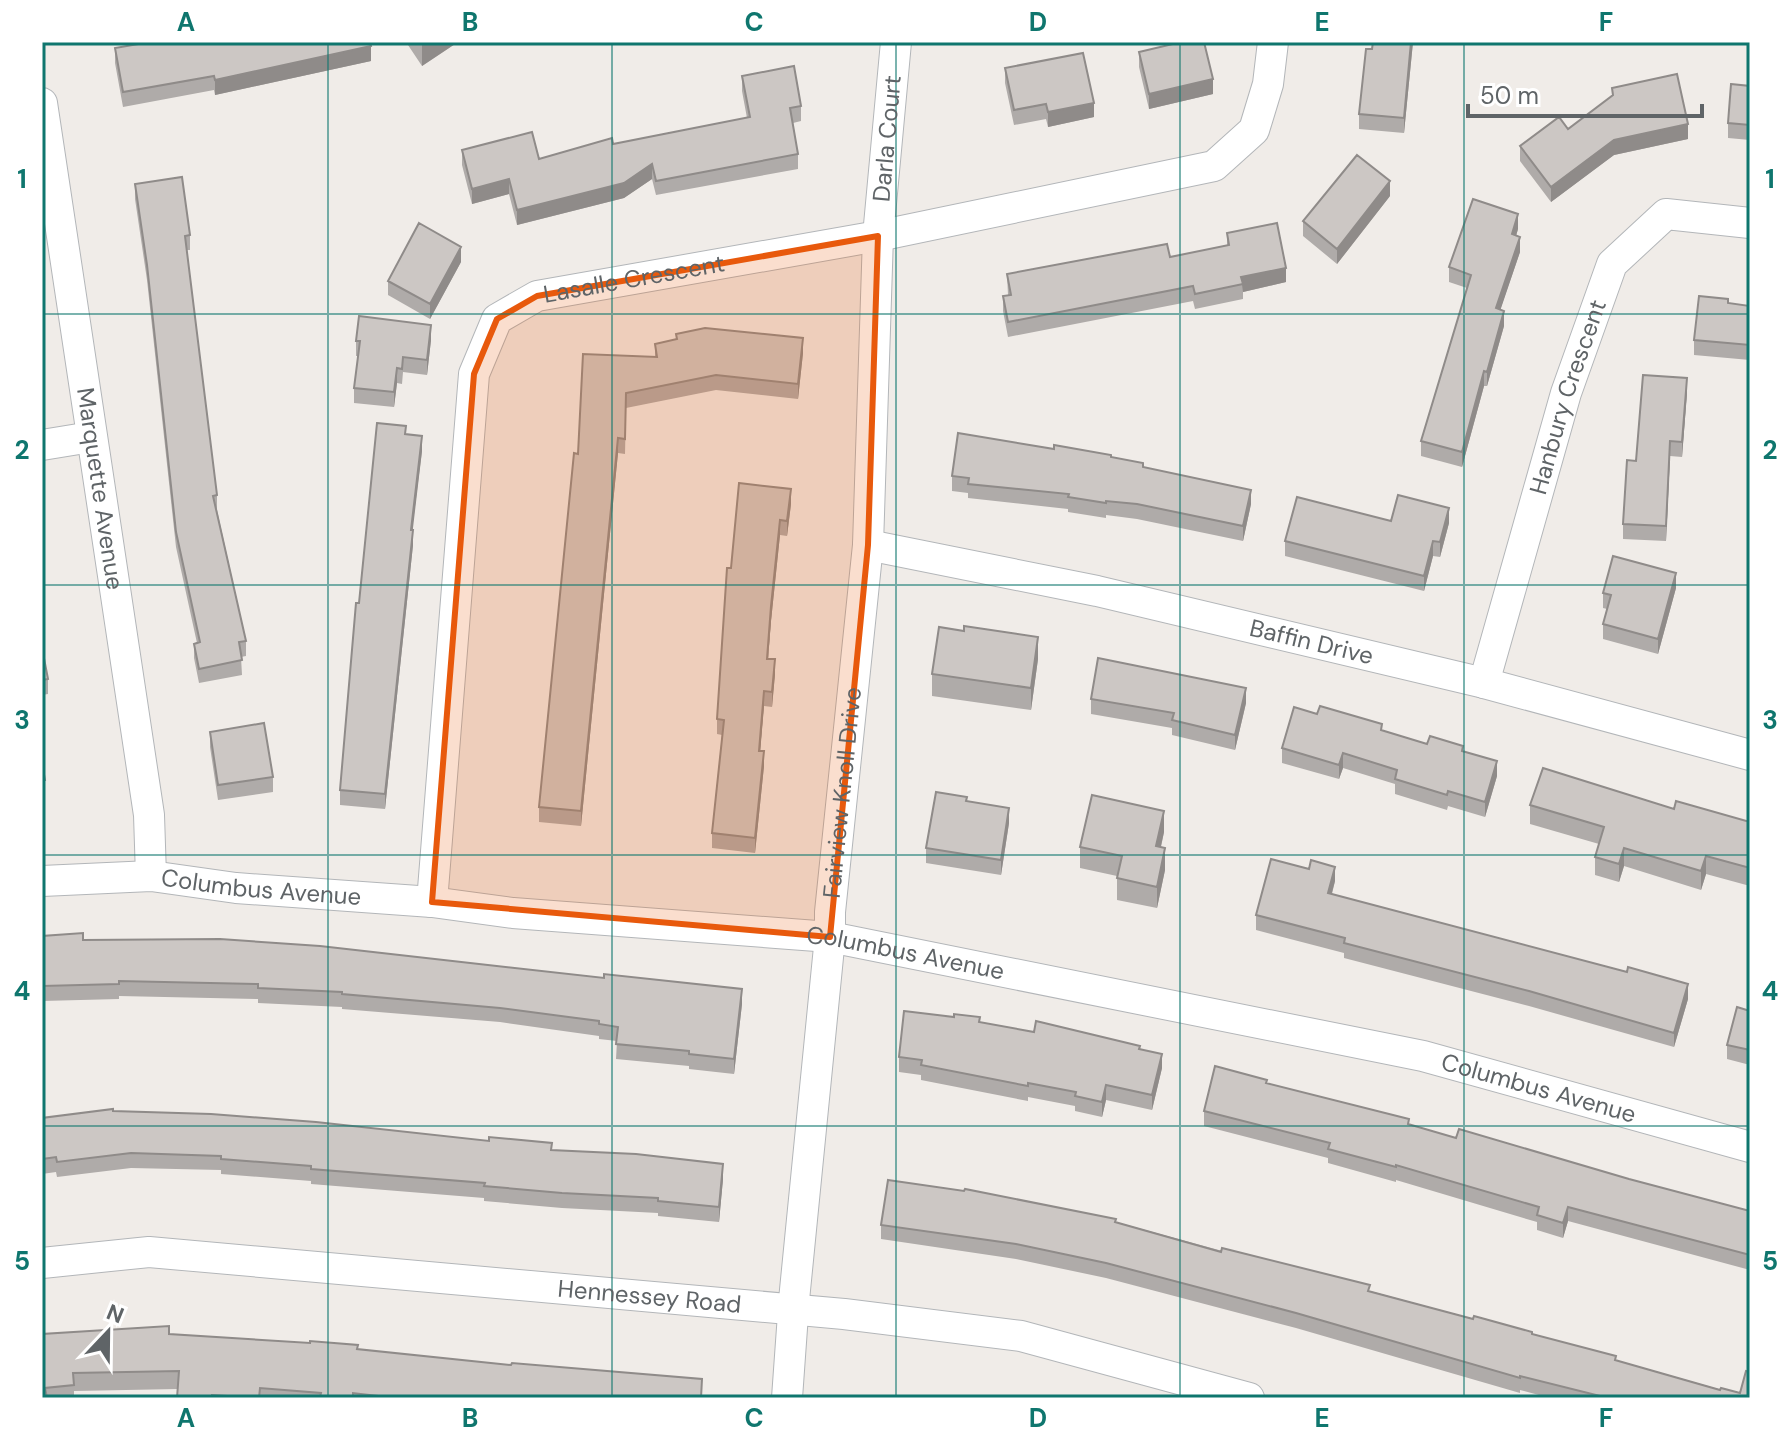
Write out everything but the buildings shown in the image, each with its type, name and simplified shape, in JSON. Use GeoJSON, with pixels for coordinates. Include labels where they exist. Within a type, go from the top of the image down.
{"type":"FeatureCollection","features":[{"type":"Feature","properties":{"kind":"street","name":"Darla Court"},"geometry":{"type":"LineString","coordinates":[[878,236],[896,42]]}},
{"type":"Feature","properties":{"kind":"street","name":"Lasalle Crescent"},"geometry":{"type":"LineString","coordinates":[[432,902],[474,374],[497,319],[537,296],[878,236],[1214,166],[1254,130],[1268,84],[1273,42]]}},
{"type":"Feature","properties":{"kind":"street","name":"Marquette Avenue"},"geometry":{"type":"LineString","coordinates":[[42,103],[149,815],[151,876]]}},
{"type":"Feature","properties":{"kind":"street","name":"Hanbury Crescent"},"geometry":{"type":"LineString","coordinates":[[1484,683],[1566,393],[1612,264],[1666,214],[1750,223]]}},
{"type":"Feature","properties":{"kind":"street","name":"Fairview Knoll Drive"},"geometry":{"type":"LineString","coordinates":[[787,1398],[830,912],[868,545],[878,236]]}},
{"type":"Feature","properties":{"kind":"street"},"geometry":{"type":"LineString","coordinates":[[42,445],[91,437]]}},
{"type":"Feature","properties":{"kind":"street","name":"Baffin Drive"},"geometry":{"type":"LineString","coordinates":[[868,545],[1097,591],[1484,683],[1750,755]]}},
{"type":"Feature","properties":{"kind":"street","name":"Columbus Avenue"},"geometry":{"type":"LineString","coordinates":[[42,881],[151,876],[236,888],[432,902],[513,913],[830,937],[1423,1056],[1750,1147]]}},
{"type":"Feature","properties":{"kind":"street","name":"Hennessey Road"},"geometry":{"type":"LineString","coordinates":[[42,1263],[149,1252],[795,1310],[1021,1336],[1249,1398]]}},
{"type":"Feature","properties":{"kind":"highlighted area"},"geometry":{"type":"Polygon","coordinates":[[[878,236],[868,545],[830,937],[432,902],[474,374],[497,319],[537,296],[878,236]]]}}]}
